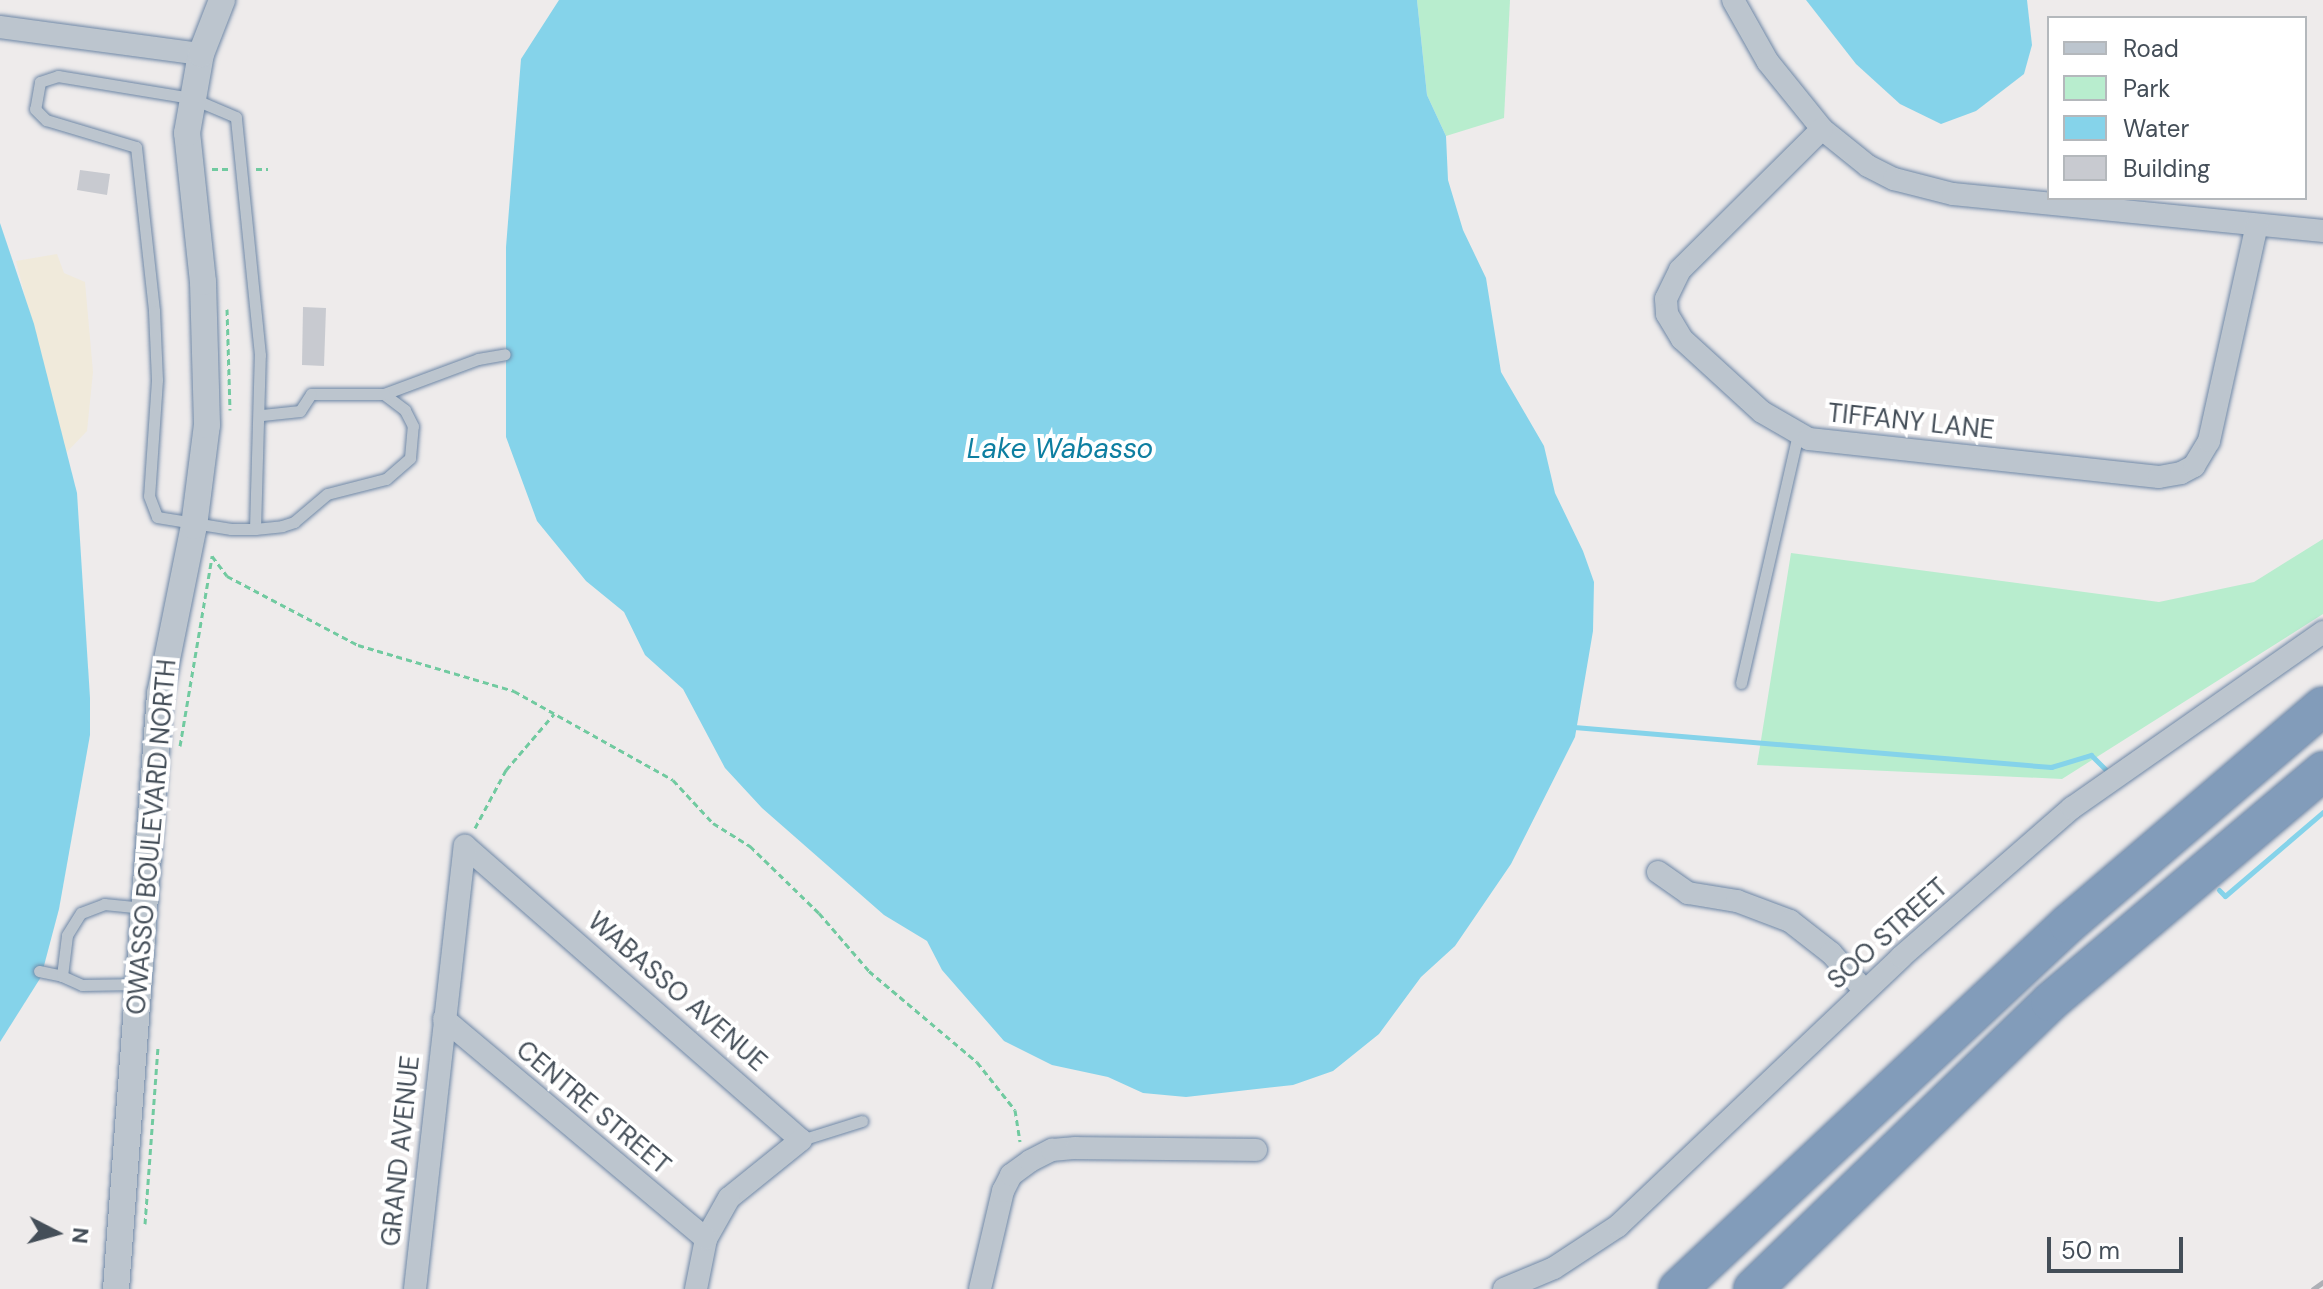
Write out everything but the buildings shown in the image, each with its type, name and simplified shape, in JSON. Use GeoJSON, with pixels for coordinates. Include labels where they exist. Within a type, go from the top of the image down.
{"type":"FeatureCollection","features":[{"type":"Feature","properties":{"kind":"highway"},"geometry":{"type":"LineString","coordinates":[[1678,1289],[2068,924],[2323,706]]}},
{"type":"Feature","properties":{"kind":"highway"},"geometry":{"type":"LineString","coordinates":[[1753,1289],[2050,1002],[2323,771]]}},
{"type":"Feature","properties":{"kind":"street","name":"OWASSO BOULEVARD NORTH"},"geometry":{"type":"LineString","coordinates":[[116,1289],[163,665],[194,526],[206,442],[208,368],[188,169],[191,98],[201,54],[222,0]]}},
{"type":"Feature","properties":{"kind":"street"},"geometry":{"type":"LineString","coordinates":[[1733,0],[1768,62],[1822,129],[1868,166],[1923,189],[2047,198]]}},
{"type":"Feature","properties":{"kind":"street"},"geometry":{"type":"LineString","coordinates":[[0,27],[201,54]]}},
{"type":"Feature","properties":{"kind":"street","name":"TIFFANY LANE"},"geometry":{"type":"LineString","coordinates":[[1822,129],[1680,270],[1666,299],[1667,314],[1682,339],[1762,412],[1798,434],[1895,450],[2159,477],[2181,473],[2194,466],[2209,441],[2257,225]]}},
{"type":"Feature","properties":{"kind":"street"},"geometry":{"type":"LineString","coordinates":[[2074,200],[2170,207],[2257,225],[2323,231]]}},
{"type":"Feature","properties":{"kind":"street","name":"SOO STREET"},"geometry":{"type":"LineString","coordinates":[[1504,1289],[1554,1268],[1618,1226],[1865,991],[2072,808],[2323,632]]}},
{"type":"Feature","properties":{"kind":"street","name":"GRAND AVENUE"},"geometry":{"type":"LineString","coordinates":[[415,1289],[465,846]]}},
{"type":"Feature","properties":{"kind":"street","name":"WABASSO AVENUE"},"geometry":{"type":"LineString","coordinates":[[465,846],[801,1140]]}},
{"type":"Feature","properties":{"kind":"street"},"geometry":{"type":"LineString","coordinates":[[1658,872],[1688,893],[1737,901],[1790,921],[1823,945],[1865,991]]}},
{"type":"Feature","properties":{"kind":"street","name":"CENTRE STREET"},"geometry":{"type":"LineString","coordinates":[[444,1019],[706,1239]]}},
{"type":"Feature","properties":{"kind":"street"},"geometry":{"type":"LineString","coordinates":[[696,1289],[706,1239],[722,1208],[746,1180],[801,1140]]}},
{"type":"Feature","properties":{"kind":"street"},"geometry":{"type":"LineString","coordinates":[[980,1289],[1003,1191],[1011,1175],[1030,1161],[1052,1150],[1076,1148],[1256,1150]]}},
{"type":"Feature","properties":{"kind":"lane"},"geometry":{"type":"LineString","coordinates":[[255,529],[262,415],[257,292],[239,126],[226,108],[191,98],[58,76],[40,82],[35,109],[46,120],[136,147],[157,380],[149,496],[157,517],[194,526],[255,529],[294,522],[327,494],[400,471],[410,458],[413,426],[405,410],[384,394]]}},
{"type":"Feature","properties":{"kind":"lane"},"geometry":{"type":"LineString","coordinates":[[262,415],[300,411],[311,394],[384,394],[478,359],[505,354]]}},
{"type":"Feature","properties":{"kind":"lane"},"geometry":{"type":"LineString","coordinates":[[1741,683],[1798,434]]}},
{"type":"Feature","properties":{"kind":"lane"},"geometry":{"type":"LineString","coordinates":[[62,976],[67,935],[81,913],[104,904],[144,908]]}},
{"type":"Feature","properties":{"kind":"lane"},"geometry":{"type":"LineString","coordinates":[[39,971],[82,985],[139,984]]}},
{"type":"Feature","properties":{"kind":"lane"},"geometry":{"type":"LineString","coordinates":[[801,1140],[862,1121]]}},
{"type":"Feature","properties":{"kind":"path"},"geometry":{"type":"LineString","coordinates":[[212,556],[227,576],[358,645],[514,691],[673,780],[713,823],[750,846],[869,971],[977,1062],[1015,1110],[1020,1142],[1030,1161]]}},
{"type":"Feature","properties":{"kind":"path"},"geometry":{"type":"LineString","coordinates":[[465,846],[506,770],[554,714]]}},
{"type":"Feature","properties":{"kind":"green space"},"geometry":{"type":"Polygon","coordinates":[[[1417,0],[1510,0],[1504,118],[1446,136],[1427,95],[1417,0]]]}},
{"type":"Feature","properties":{"kind":"green space"},"geometry":{"type":"Polygon","coordinates":[[[2323,539],[2323,614],[2062,779],[1757,765],[1791,553],[2159,602],[2254,582],[2323,539]]]}},
{"type":"Feature","properties":{"kind":"sand"},"geometry":{"type":"Polygon","coordinates":[[[57,254],[64,273],[85,282],[93,372],[87,431],[65,454],[16,261],[57,254]]]}},
{"type":"Feature","properties":{"kind":"water","name":"Lake Wabasso"},"geometry":{"type":"Polygon","coordinates":[[[559,0],[1417,0],[1427,95],[1446,136],[1448,180],[1463,230],[1486,278],[1501,372],[1544,446],[1555,493],[1583,551],[1594,582],[1593,631],[1575,737],[1511,864],[1455,946],[1421,977],[1379,1034],[1333,1071],[1293,1085],[1186,1097],[1143,1093],[1108,1077],[1052,1065],[1004,1041],[942,970],[927,941],[884,915],[762,808],[725,768],[683,689],[645,655],[624,612],[586,581],[537,521],[506,437],[506,247],[521,59],[559,0]]]}},
{"type":"Feature","properties":{"kind":"water"},"geometry":{"type":"Polygon","coordinates":[[[1806,0],[2027,0],[2032,45],[2024,74],[1976,111],[1941,124],[1900,104],[1856,64],[1806,0]]]}},
{"type":"Feature","properties":{"kind":"water"},"geometry":{"type":"Polygon","coordinates":[[[0,223],[34,324],[77,493],[90,735],[59,909],[41,977],[0,1042],[0,223]]]}},
{"type":"Feature","properties":{"kind":"waterway"},"geometry":{"type":"LineString","coordinates":[[1574,727],[2051,767],[2091,755],[2106,770]]}},
{"type":"Feature","properties":{"kind":"waterway"},"geometry":{"type":"LineString","coordinates":[[2219,890],[2225,896],[2323,812]]}},
{"type":"Feature","properties":{"kind":"railway"},"geometry":{"type":"LineString","coordinates":[[2313,1289],[2323,1282]]}}]}
